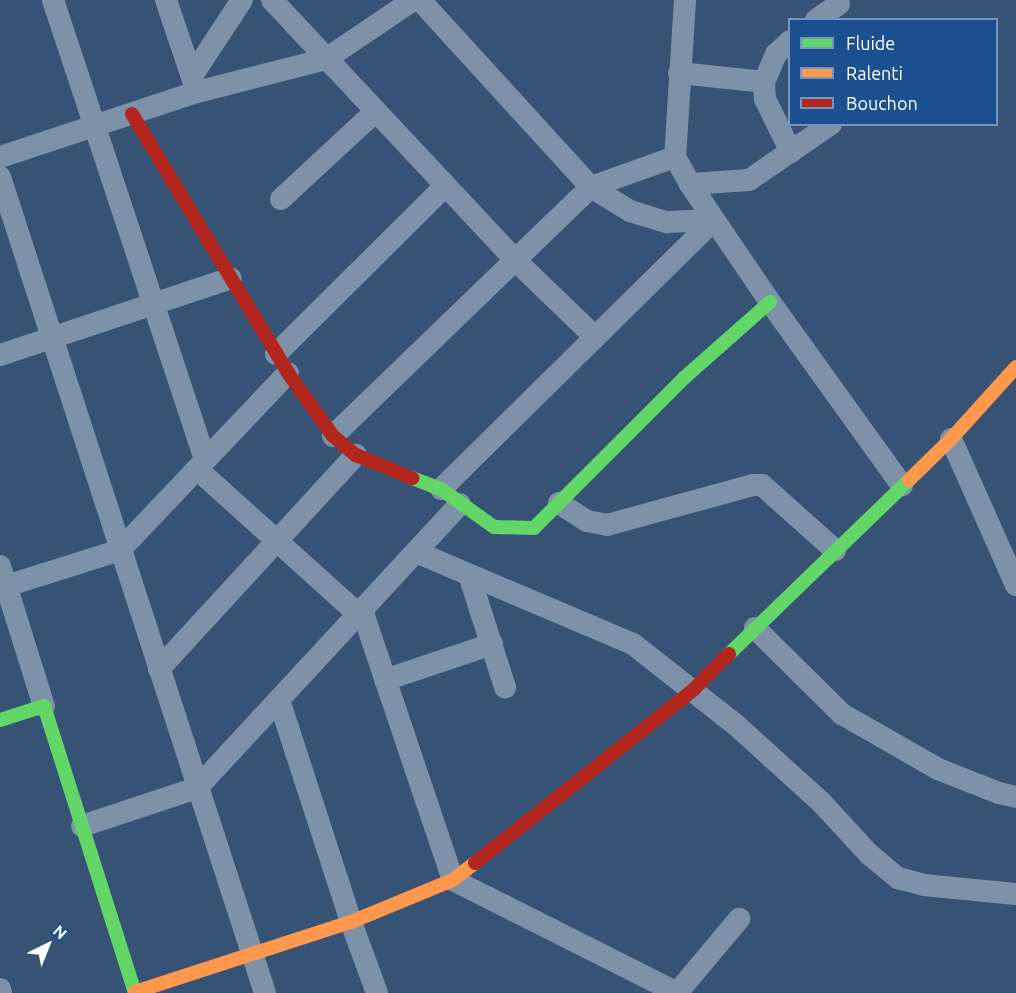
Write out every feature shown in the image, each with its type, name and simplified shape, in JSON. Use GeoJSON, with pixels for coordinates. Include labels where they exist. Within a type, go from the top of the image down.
{"type":"FeatureCollection","features":[{"type":"Feature","properties":{"kind":"street"},"geometry":{"type":"LineString","coordinates":[[54,0],[154,304],[201,465],[276,540],[360,612],[453,880],[678,993],[739,919]]}},
{"type":"Feature","properties":{"kind":"street"},"geometry":{"type":"LineString","coordinates":[[166,0],[194,84]]}},
{"type":"Feature","properties":{"kind":"street"},"geometry":{"type":"LineString","coordinates":[[272,0],[514,260],[595,337]]}},
{"type":"Feature","properties":{"kind":"street"},"geometry":{"type":"LineString","coordinates":[[0,157],[132,114],[194,84],[326,59],[413,0]]}},
{"type":"Feature","properties":{"kind":"street"},"geometry":{"type":"LineString","coordinates":[[420,0],[591,187],[630,211],[668,222],[714,220]]}},
{"type":"Feature","properties":{"kind":"street"},"geometry":{"type":"LineString","coordinates":[[685,0],[675,157],[690,184],[770,302],[902,486]]}},
{"type":"Feature","properties":{"kind":"street"},"geometry":{"type":"LineString","coordinates":[[194,84],[236,4]]}},
{"type":"Feature","properties":{"kind":"street"},"geometry":{"type":"LineString","coordinates":[[819,18],[839,4]]}},
{"type":"Feature","properties":{"kind":"street"},"geometry":{"type":"LineString","coordinates":[[788,42],[776,54],[764,82],[765,99],[790,152]]}},
{"type":"Feature","properties":{"kind":"street"},"geometry":{"type":"LineString","coordinates":[[679,73],[764,82]]}},
{"type":"Feature","properties":{"kind":"street"},"geometry":{"type":"LineString","coordinates":[[281,199],[375,112]]}},
{"type":"Feature","properties":{"kind":"street"},"geometry":{"type":"LineString","coordinates":[[132,114],[276,354],[333,436],[356,454],[441,489],[494,527],[534,528],[684,378],[770,302]]}},
{"type":"Feature","properties":{"kind":"street"},"geometry":{"type":"LineString","coordinates":[[690,184],[749,180],[828,126]]}},
{"type":"Feature","properties":{"kind":"street"},"geometry":{"type":"LineString","coordinates":[[333,436],[591,187],[675,157]]}},
{"type":"Feature","properties":{"kind":"street"},"geometry":{"type":"LineString","coordinates":[[0,177],[265,993]]}},
{"type":"Feature","properties":{"kind":"street"},"geometry":{"type":"LineString","coordinates":[[276,354],[445,186]]}},
{"type":"Feature","properties":{"kind":"street"},"geometry":{"type":"LineString","coordinates":[[441,489],[714,220]]}},
{"type":"Feature","properties":{"kind":"street"},"geometry":{"type":"LineString","coordinates":[[0,355],[231,278]]}},
{"type":"Feature","properties":{"kind":"street"},"geometry":{"type":"LineString","coordinates":[[288,373],[120,550],[3,576],[135,993],[351,922],[453,880],[693,690],[755,627],[951,439],[1016,367]]}},
{"type":"Feature","properties":{"kind":"street"},"geometry":{"type":"LineString","coordinates":[[951,439],[1016,585]]}},
{"type":"Feature","properties":{"kind":"street"},"geometry":{"type":"LineString","coordinates":[[159,669],[356,454]]}},
{"type":"Feature","properties":{"kind":"street"},"geometry":{"type":"LineString","coordinates":[[559,503],[587,521],[607,525],[753,485],[762,485],[835,550]]}},
{"type":"Feature","properties":{"kind":"street"},"geometry":{"type":"LineString","coordinates":[[82,826],[197,788],[460,504]]}},
{"type":"Feature","properties":{"kind":"street"},"geometry":{"type":"LineString","coordinates":[[416,552],[633,644],[736,725],[821,802],[869,854],[898,878],[924,885],[1016,894]]}},
{"type":"Feature","properties":{"kind":"street"},"geometry":{"type":"LineString","coordinates":[[469,574],[505,687]]}},
{"type":"Feature","properties":{"kind":"street"},"geometry":{"type":"LineString","coordinates":[[755,627],[842,714],[938,769],[999,793],[1016,797]]}},
{"type":"Feature","properties":{"kind":"street"},"geometry":{"type":"LineString","coordinates":[[385,680],[492,644]]}},
{"type":"Feature","properties":{"kind":"street"},"geometry":{"type":"LineString","coordinates":[[279,700],[351,922],[377,993]]}},
{"type":"Feature","properties":{"kind":"street"},"geometry":{"type":"LineString","coordinates":[[0,720],[44,706]]}},
{"type":"Feature","properties":{"kind":"street"},"geometry":{"type":"LineString","coordinates":[[0,988],[2,993]]}},
{"type":"Feature","properties":{"kind":"traffic: fast"},"geometry":{"type":"LineString","coordinates":[[412,478],[441,489],[494,527],[534,528],[684,378],[770,302]]}},
{"type":"Feature","properties":{"kind":"traffic: fast"},"geometry":{"type":"LineString","coordinates":[[729,654],[909,480]]}},
{"type":"Feature","properties":{"kind":"traffic: fast"},"geometry":{"type":"LineString","coordinates":[[0,720],[44,706],[135,993]]}},
{"type":"Feature","properties":{"kind":"traffic: slow"},"geometry":{"type":"LineString","coordinates":[[909,480],[951,439],[1016,367]]}},
{"type":"Feature","properties":{"kind":"traffic: slow"},"geometry":{"type":"LineString","coordinates":[[135,992],[351,922],[453,880],[475,863]]}},
{"type":"Feature","properties":{"kind":"traffic: jam"},"geometry":{"type":"LineString","coordinates":[[132,114],[288,373],[333,436],[356,455],[412,478]]}},
{"type":"Feature","properties":{"kind":"traffic: jam"},"geometry":{"type":"LineString","coordinates":[[475,863],[693,690],[729,654]]}}]}
